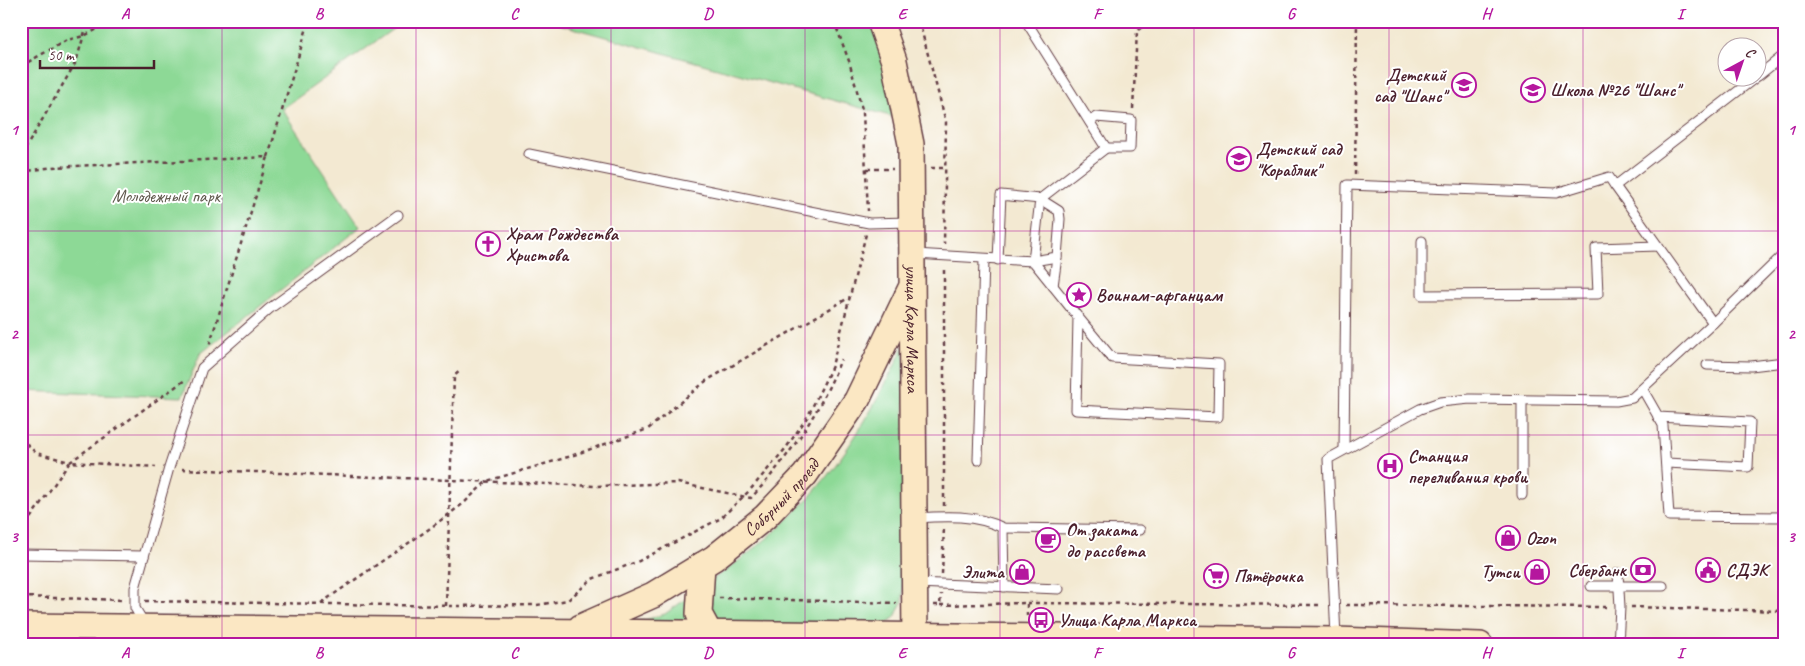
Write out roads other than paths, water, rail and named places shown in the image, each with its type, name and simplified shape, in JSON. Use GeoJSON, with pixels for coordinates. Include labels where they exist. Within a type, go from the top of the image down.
{"type":"FeatureCollection","features":[{"type":"Feature","properties":{"kind":"street","name":"улица Карла Маркса"},"geometry":{"type":"LineString","coordinates":[[880,21],[894,61],[911,144],[918,639]]}},
{"type":"Feature","properties":{"kind":"street"},"geometry":{"type":"LineString","coordinates":[[885,21],[898,58],[916,142],[913,221]]}},
{"type":"Feature","properties":{"kind":"street","name":"Соборный проезд"},"geometry":{"type":"LineString","coordinates":[[567,635],[653,595],[702,565],[764,517],[805,475],[857,400],[914,268]]}},
{"type":"Feature","properties":{"kind":"street"},"geometry":{"type":"LineString","coordinates":[[702,565],[699,614],[710,635]]}},
{"type":"Feature","properties":{"kind":"street"},"geometry":{"type":"LineString","coordinates":[[21,626],[567,635]]}},
{"type":"Feature","properties":{"kind":"street"},"geometry":{"type":"LineString","coordinates":[[21,632],[139,634],[275,631],[338,636],[710,635],[918,639],[957,644],[1336,640],[1480,645]]}},
{"type":"Feature","properties":{"kind":"street"},"geometry":{"type":"LineString","coordinates":[[710,635],[787,642],[1026,637],[1175,643],[1304,645]]}},
{"type":"Feature","properties":{"kind":"lane"},"geometry":{"type":"LineString","coordinates":[[1026,21],[1106,148]]}},
{"type":"Feature","properties":{"kind":"lane"},"geometry":{"type":"LineString","coordinates":[[1768,68],[1784,55]]}},
{"type":"Feature","properties":{"kind":"lane"},"geometry":{"type":"LineString","coordinates":[[1615,186],[1742,88]]}},
{"type":"Feature","properties":{"kind":"lane"},"geometry":{"type":"LineString","coordinates":[[1078,317],[1076,410],[1218,417],[1220,364],[1112,358],[1034,261],[1040,199],[1106,148],[1130,148],[1131,120],[1096,117],[1090,122]]}},
{"type":"Feature","properties":{"kind":"lane"},"geometry":{"type":"LineString","coordinates":[[529,154],[869,223],[913,221]]}},
{"type":"Feature","properties":{"kind":"lane"},"geometry":{"type":"LineString","coordinates":[[1344,449],[1347,184],[1556,193],[1609,177],[1713,323]]}},
{"type":"Feature","properties":{"kind":"lane"},"geometry":{"type":"LineString","coordinates":[[998,260],[1001,195],[1040,199],[1058,212],[1060,219],[1053,286]]}},
{"type":"Feature","properties":{"kind":"lane"},"geometry":{"type":"LineString","coordinates":[[146,628],[138,614],[134,601],[144,556],[169,468],[202,368],[269,309],[398,215]]}},
{"type":"Feature","properties":{"kind":"lane"},"geometry":{"type":"LineString","coordinates":[[1422,241],[1422,295],[1598,294],[1596,248],[1658,246]]}},
{"type":"Feature","properties":{"kind":"lane"},"geometry":{"type":"LineString","coordinates":[[1336,640],[1328,459],[1420,409],[1440,402],[1470,399],[1616,401],[1632,398],[1643,390],[1784,254]]}},
{"type":"Feature","properties":{"kind":"lane"},"geometry":{"type":"LineString","coordinates":[[914,268],[984,260],[1034,261],[1057,257]]}},
{"type":"Feature","properties":{"kind":"lane"},"geometry":{"type":"LineString","coordinates":[[978,460],[984,260]]}},
{"type":"Feature","properties":{"kind":"lane"},"geometry":{"type":"LineString","coordinates":[[1707,365],[1751,366],[1784,362]]}},
{"type":"Feature","properties":{"kind":"lane"},"geometry":{"type":"LineString","coordinates":[[1643,390],[1663,425],[1669,516],[1784,517]]}},
{"type":"Feature","properties":{"kind":"lane"},"geometry":{"type":"LineString","coordinates":[[1522,401],[1522,495]]}},
{"type":"Feature","properties":{"kind":"lane"},"geometry":{"type":"LineString","coordinates":[[1658,417],[1750,422],[1748,467],[1666,463]]}},
{"type":"Feature","properties":{"kind":"lane"},"geometry":{"type":"LineString","coordinates":[[917,518],[944,515],[991,522],[1003,528],[1140,530]]}},
{"type":"Feature","properties":{"kind":"lane"},"geometry":{"type":"LineString","coordinates":[[1003,528],[1004,587]]}},
{"type":"Feature","properties":{"kind":"lane"},"geometry":{"type":"LineString","coordinates":[[21,554],[144,556]]}},
{"type":"Feature","properties":{"kind":"lane"},"geometry":{"type":"LineString","coordinates":[[1618,573],[1620,607],[1618,645]]}},
{"type":"Feature","properties":{"kind":"lane"},"geometry":{"type":"LineString","coordinates":[[917,584],[1058,589]]}},
{"type":"Feature","properties":{"kind":"lane"},"geometry":{"type":"LineString","coordinates":[[1591,586],[1663,586]]}},
{"type":"Feature","properties":{"kind":"place","name":"Детский сад \"Шанс\""},"geometry":{"type":"Point","coordinates":[1464,85]}},
{"type":"Feature","properties":{"kind":"place","name":"Школа №26 \"Шанс\""},"geometry":{"type":"Point","coordinates":[1533,90]}},
{"type":"Feature","properties":{"kind":"place","name":"Детский сад \"Кораблик\""},"geometry":{"type":"Point","coordinates":[1239,159]}},
{"type":"Feature","properties":{"kind":"place","name":"Храм Рождества Христова"},"geometry":{"type":"Point","coordinates":[488,244]}},
{"type":"Feature","properties":{"kind":"place","name":"Воинам-афганцам"},"geometry":{"type":"Point","coordinates":[1079,295]}},
{"type":"Feature","properties":{"kind":"place","name":"Станция переливания крови"},"geometry":{"type":"Point","coordinates":[1390,466]}},
{"type":"Feature","properties":{"kind":"place","name":"Ozon"},"geometry":{"type":"Point","coordinates":[1508,538]}},
{"type":"Feature","properties":{"kind":"place","name":"От заката до рассвета"},"geometry":{"type":"Point","coordinates":[1048,540]}},
{"type":"Feature","properties":{"kind":"place","name":"Сбербанк"},"geometry":{"type":"Point","coordinates":[1643,570]}},
{"type":"Feature","properties":{"kind":"place","name":"СДЭК"},"geometry":{"type":"Point","coordinates":[1708,570]}},
{"type":"Feature","properties":{"kind":"place","name":"Элита"},"geometry":{"type":"Point","coordinates":[1022,572]}},
{"type":"Feature","properties":{"kind":"place","name":"Тутси"},"geometry":{"type":"Point","coordinates":[1537,572]}},
{"type":"Feature","properties":{"kind":"place","name":"Пятёрочка"},"geometry":{"type":"Point","coordinates":[1216,576]}},
{"type":"Feature","properties":{"kind":"place","name":"Улица Карла Маркса"},"geometry":{"type":"Point","coordinates":[1041,620]}},
{"type":"Feature","properties":{"kind":"park label","name":"Молодежный парк"},"geometry":{"type":"Point","coordinates":[166,196]}}]}
